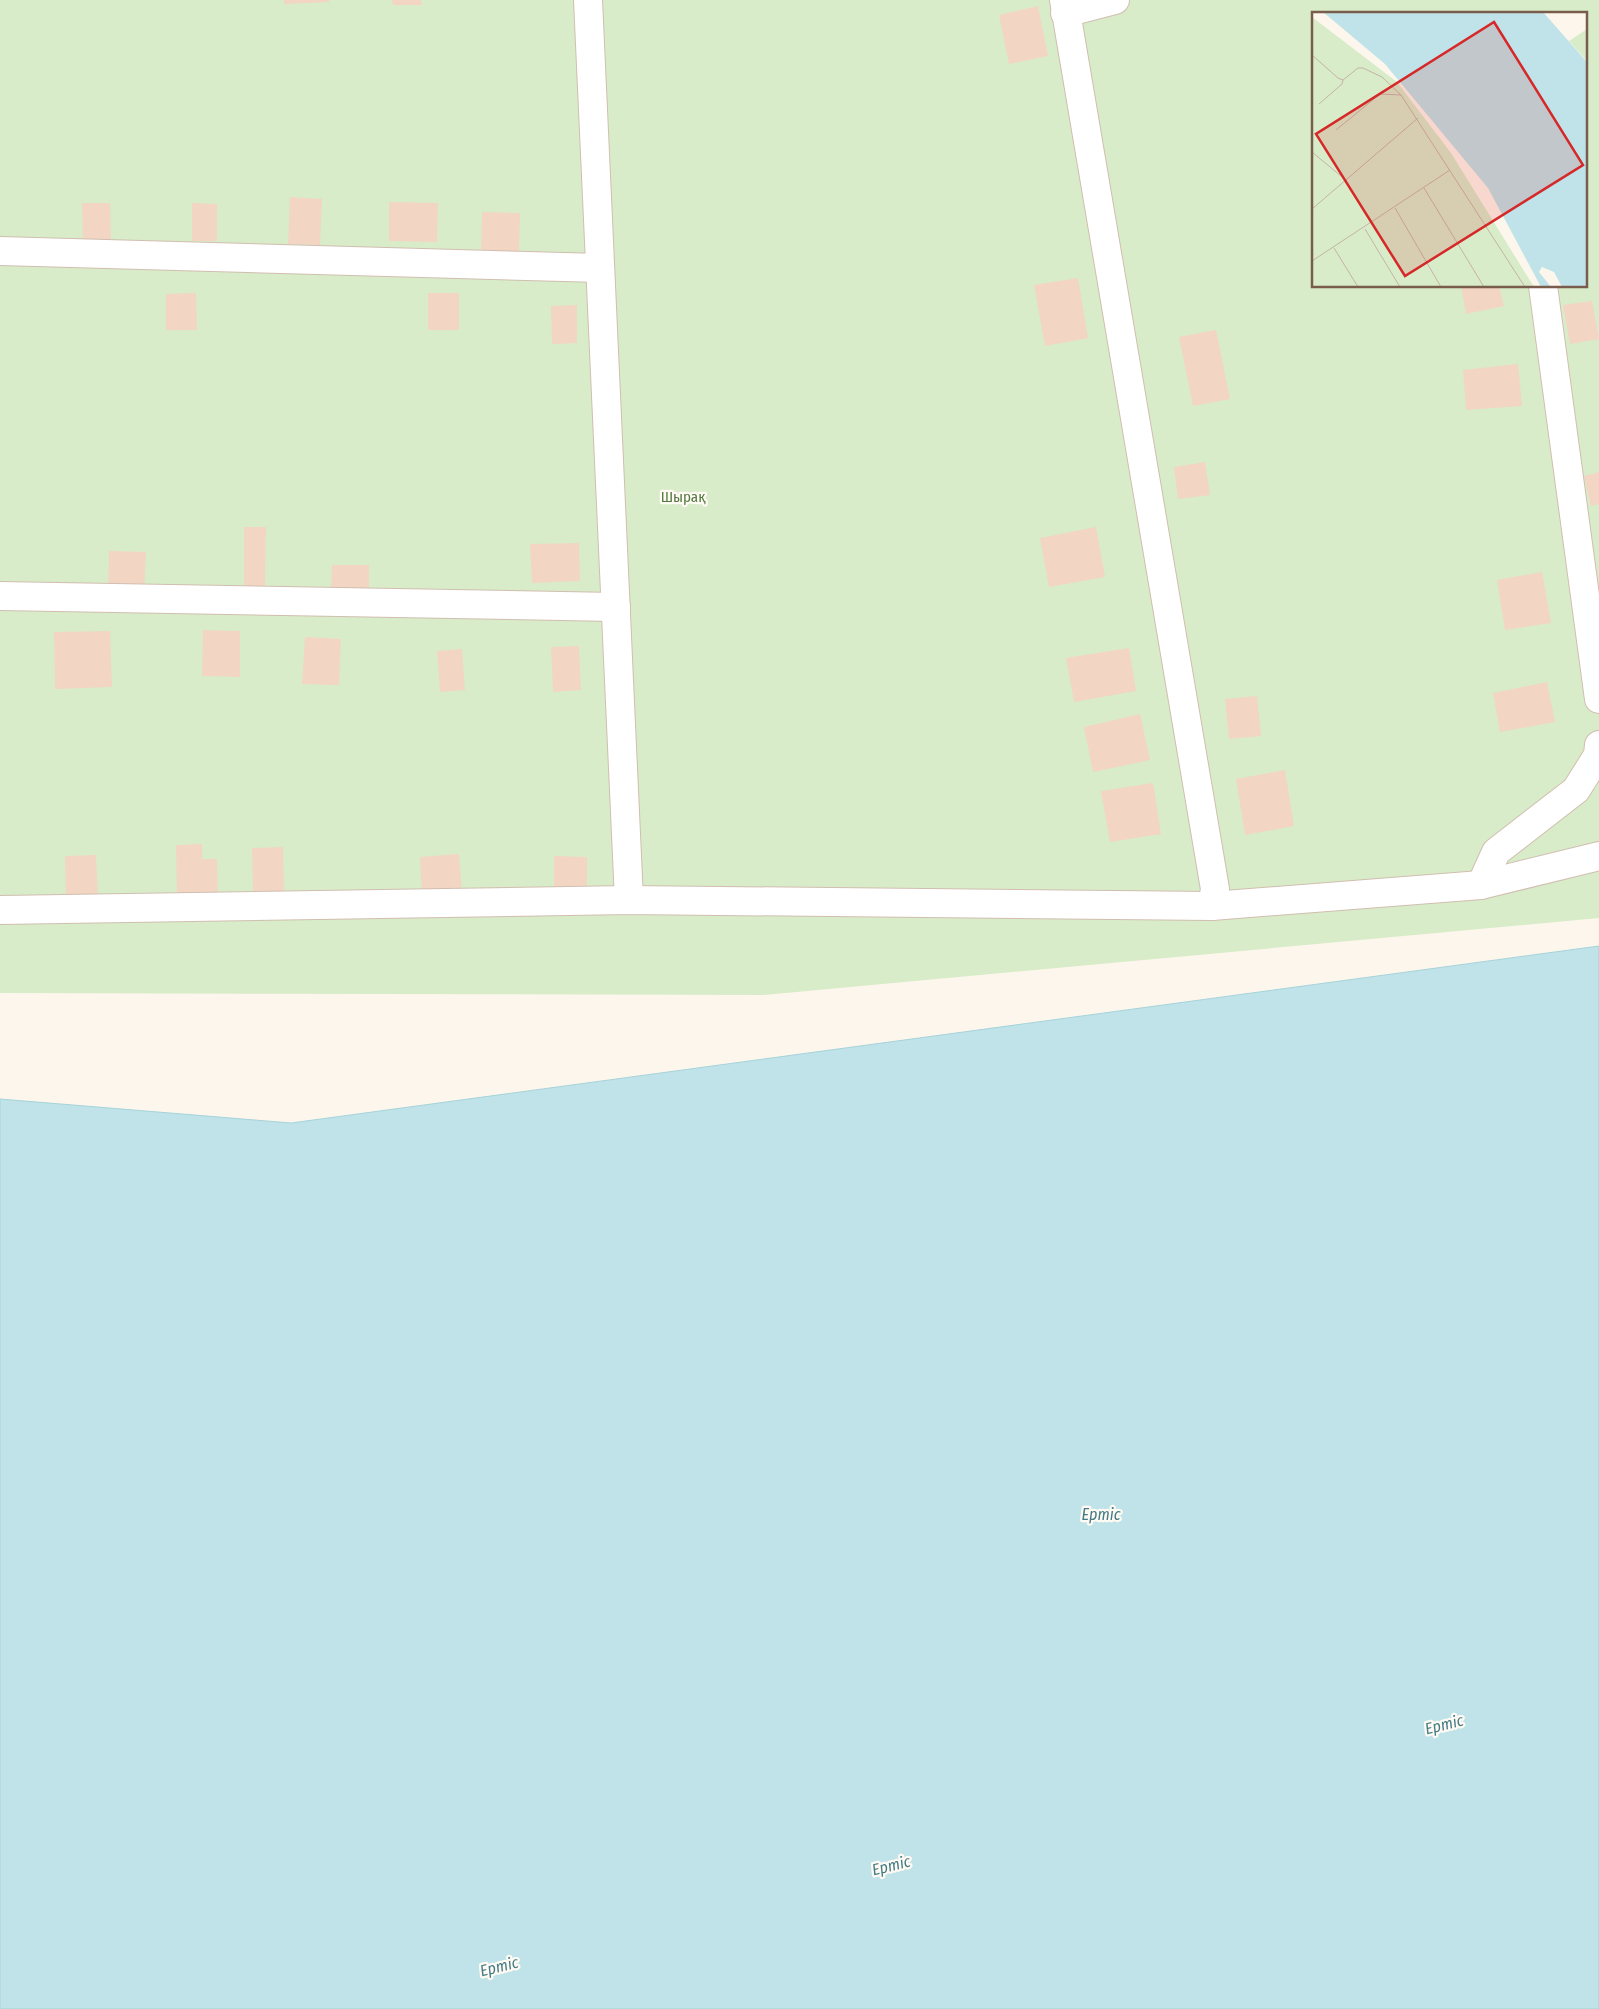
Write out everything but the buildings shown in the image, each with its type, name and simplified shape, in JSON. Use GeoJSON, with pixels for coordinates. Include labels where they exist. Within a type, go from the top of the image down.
{"type":"FeatureCollection","features":[{"type":"Feature","properties":{"kind":"street"},"geometry":{"type":"LineString","coordinates":[[588,0],[629,900]]}},
{"type":"Feature","properties":{"kind":"street"},"geometry":{"type":"LineString","coordinates":[[1115,0],[1064,7],[1215,889],[1212,906]]}},
{"type":"Feature","properties":{"kind":"street"},"geometry":{"type":"LineString","coordinates":[[0,251],[600,268]]}},
{"type":"Feature","properties":{"kind":"street"},"geometry":{"type":"LineString","coordinates":[[1543,288],[1599,699]]}},
{"type":"Feature","properties":{"kind":"street"},"geometry":{"type":"LineString","coordinates":[[0,596],[616,607]]}},
{"type":"Feature","properties":{"kind":"street"},"geometry":{"type":"LineString","coordinates":[[1481,886],[1496,852],[1576,790],[1598,755],[1599,745]]}},
{"type":"Feature","properties":{"kind":"street"},"geometry":{"type":"LineString","coordinates":[[0,910],[629,900],[1212,906],[1481,886],[1599,856]]}},
{"type":"Feature","properties":{"kind":"green space","name":"Шырақ"},"geometry":{"type":"Polygon","coordinates":[[[0,0],[1599,0],[1599,918],[764,995],[0,993],[0,0]]]}},
{"type":"Feature","properties":{"kind":"water","name":"Ертіс"},"geometry":{"type":"Polygon","coordinates":[[[1599,946],[1599,2009],[0,2009],[0,1099],[291,1123],[1599,946]]]}}]}
